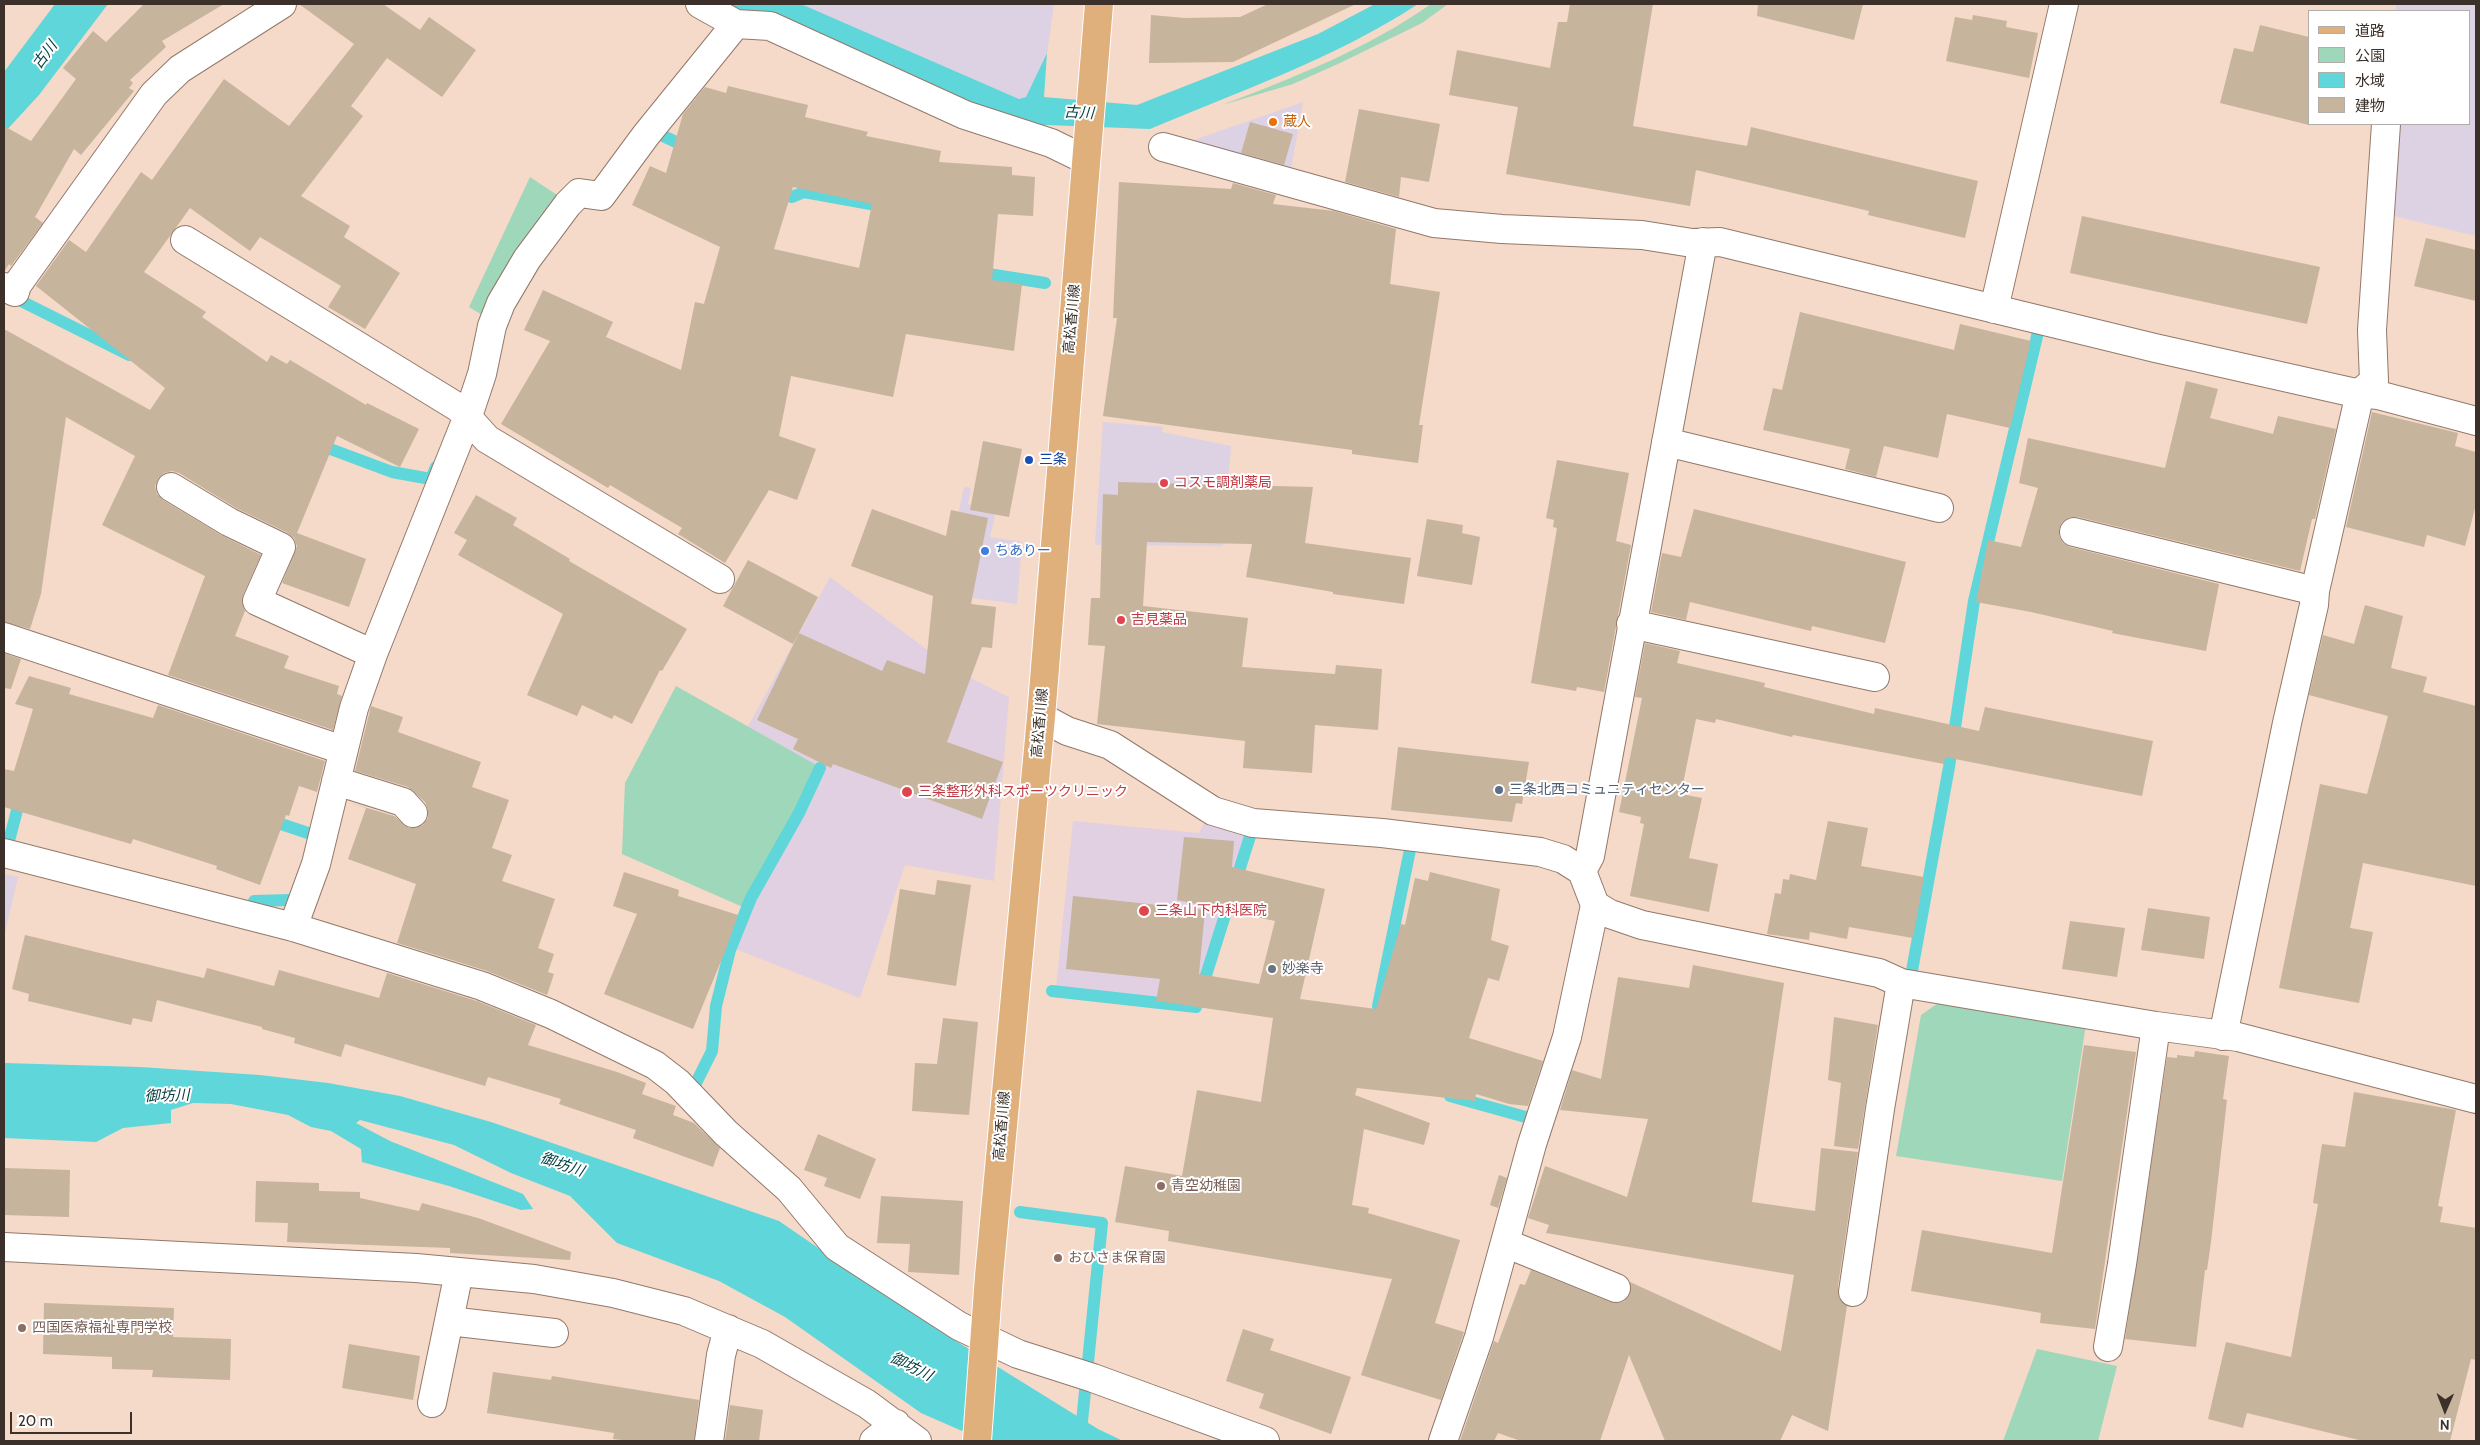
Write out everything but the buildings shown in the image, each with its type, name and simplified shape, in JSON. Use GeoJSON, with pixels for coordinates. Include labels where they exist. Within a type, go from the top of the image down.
{"type":"FeatureCollection","features":[{"type":"Feature","properties":{"kind":"main road","name":"高松香川線"},"geometry":{"type":"LineString","coordinates":[[977,1441],[984,1344],[1041,717],[1098,4]]}},
{"type":"Feature","properties":{"kind":"street"},"geometry":{"type":"LineString","coordinates":[[4,287],[15,292],[17,285],[143,110],[167,80],[180,69],[282,4]]}},
{"type":"Feature","properties":{"kind":"street"},"geometry":{"type":"LineString","coordinates":[[700,4],[736,24],[770,26],[965,115],[1051,143],[1086,160]]}},
{"type":"Feature","properties":{"kind":"street"},"geometry":{"type":"LineString","coordinates":[[1994,309],[2064,4]]}},
{"type":"Feature","properties":{"kind":"street"},"geometry":{"type":"LineString","coordinates":[[293,927],[316,864],[354,708],[373,654],[468,416],[482,374],[492,326],[501,303],[527,259],[568,204],[579,193],[601,196],[646,135],[736,24]]}},
{"type":"Feature","properties":{"kind":"street"},"geometry":{"type":"LineString","coordinates":[[2223,1036],[2287,722],[2314,605],[2314,591],[2360,393],[2374,381],[2372,330],[2386,125]]}},
{"type":"Feature","properties":{"kind":"street"},"geometry":{"type":"LineString","coordinates":[[1163,147],[1434,223],[1502,229],[1642,235],[1692,243],[1720,242],[2155,348],[2360,393],[2378,395],[2476,421]]}},
{"type":"Feature","properties":{"kind":"street"},"geometry":{"type":"LineString","coordinates":[[185,240],[459,408],[487,439],[720,579]]}},
{"type":"Feature","properties":{"kind":"street"},"geometry":{"type":"LineString","coordinates":[[1582,871],[1590,856],[1631,624],[1703,242]]}},
{"type":"Feature","properties":{"kind":"street"},"geometry":{"type":"LineString","coordinates":[[1666,442],[1939,508]]}},
{"type":"Feature","properties":{"kind":"street"},"geometry":{"type":"LineString","coordinates":[[171,487],[229,522],[281,547],[257,601],[373,654]]}},
{"type":"Feature","properties":{"kind":"street"},"geometry":{"type":"LineString","coordinates":[[2074,532],[2314,591]]}},
{"type":"Feature","properties":{"kind":"street"},"geometry":{"type":"LineString","coordinates":[[1631,624],[1875,677]]}},
{"type":"Feature","properties":{"kind":"street"},"geometry":{"type":"LineString","coordinates":[[4,637],[343,750]]}},
{"type":"Feature","properties":{"kind":"street"},"geometry":{"type":"LineString","coordinates":[[1041,717],[1067,731],[1110,746],[1213,811],[1245,820],[1392,834],[1540,852],[1564,859],[1582,871],[1595,905],[1567,1037],[1532,1144],[1479,1337],[1443,1441]]}},
{"type":"Feature","properties":{"kind":"street"},"geometry":{"type":"LineString","coordinates":[[336,781],[403,802],[413,813]]}},
{"type":"Feature","properties":{"kind":"street"},"geometry":{"type":"LineString","coordinates":[[4,853],[293,927],[482,986],[551,1014],[646,1060],[677,1082],[726,1133],[789,1189],[837,1247],[984,1344],[1094,1378],[1264,1441]]}},
{"type":"Feature","properties":{"kind":"street"},"geometry":{"type":"LineString","coordinates":[[1595,905],[1610,914],[1642,925],[1879,973],[1902,983],[2156,1026],[2238,1037],[2476,1098]]}},
{"type":"Feature","properties":{"kind":"street"},"geometry":{"type":"LineString","coordinates":[[1853,1292],[1880,1109],[1902,983]]}},
{"type":"Feature","properties":{"kind":"street"},"geometry":{"type":"LineString","coordinates":[[2108,1347],[2122,1264],[2156,1026]]}},
{"type":"Feature","properties":{"kind":"street"},"geometry":{"type":"LineString","coordinates":[[1505,1243],[1616,1288]]}},
{"type":"Feature","properties":{"kind":"street"},"geometry":{"type":"LineString","coordinates":[[4,1247],[257,1259],[459,1272],[534,1279],[613,1293],[684,1311],[762,1344],[867,1404],[887,1435],[917,1441]]}},
{"type":"Feature","properties":{"kind":"street"},"geometry":{"type":"LineString","coordinates":[[432,1403],[459,1272]]}},
{"type":"Feature","properties":{"kind":"street"},"geometry":{"type":"LineString","coordinates":[[449,1322],[554,1334]]}},
{"type":"Feature","properties":{"kind":"street"},"geometry":{"type":"LineString","coordinates":[[709,1441],[722,1355],[728,1329]]}},
{"type":"Feature","properties":{"kind":"shaded area"},"geometry":{"type":"Polygon","coordinates":[[[801,4],[1054,4],[1047,53],[1026,97],[1019,99],[801,4]]]}},
{"type":"Feature","properties":{"kind":"shaded area"},"geometry":{"type":"Polygon","coordinates":[[[2397,4],[2476,4],[2476,236],[2386,214],[2394,125],[2470,125],[2470,10],[2395,10],[2397,4]]]}},
{"type":"Feature","properties":{"kind":"shaded area","name":"蔵人"},"geometry":{"type":"Polygon","coordinates":[[[1303,102],[1291,169],[1191,141],[1303,102]]]}},
{"type":"Feature","properties":{"kind":"shaded area","name":"コスモ調剤薬局"},"geometry":{"type":"Polygon","coordinates":[[[1103,422],[1163,427],[1162,432],[1231,446],[1223,546],[1095,545],[1103,422]]]}},
{"type":"Feature","properties":{"kind":"shaded area","name":"ちありー"},"geometry":{"type":"Polygon","coordinates":[[[964,487],[971,488],[968,504],[996,511],[990,537],[1022,542],[1017,604],[937,593],[952,543],[964,487]]]}},
{"type":"Feature","properties":{"kind":"shaded area","name":"三条整形外科スポーツクリニック"},"geometry":{"type":"Polygon","coordinates":[[[830,577],[953,669],[1009,697],[994,881],[905,865],[860,998],[733,948],[753,899],[800,815],[822,769],[747,728],[830,577]]]}},
{"type":"Feature","properties":{"kind":"shaded area","name":"三条山下内科医院"},"geometry":{"type":"Polygon","coordinates":[[[1073,821],[1199,833],[1205,821],[1249,834],[1195,1006],[1056,988],[1073,821]]]}},
{"type":"Feature","properties":{"kind":"shaded area"},"geometry":{"type":"Polygon","coordinates":[[[4,874],[18,877],[4,937],[4,874]]]}},
{"type":"Feature","properties":{"kind":"green space"},"geometry":{"type":"Polygon","coordinates":[[[1431,4],[1448,4],[1422,23],[1340,63],[1293,84],[1222,105],[1330,61],[1382,35],[1431,4]]]}},
{"type":"Feature","properties":{"kind":"green space"},"geometry":{"type":"Polygon","coordinates":[[[530,177],[563,199],[487,318],[469,307],[530,177]]]}},
{"type":"Feature","properties":{"kind":"green space"},"geometry":{"type":"Polygon","coordinates":[[[676,686],[818,766],[745,908],[622,854],[625,783],[676,686]]]}},
{"type":"Feature","properties":{"kind":"green space"},"geometry":{"type":"Polygon","coordinates":[[[1944,999],[2086,1024],[2062,1181],[1896,1156],[1921,1015],[1944,999]]]}},
{"type":"Feature","properties":{"kind":"green space"},"geometry":{"type":"Polygon","coordinates":[[[2037,1349],[2117,1366],[2098,1441],[2003,1441],[2037,1349]]]}},
{"type":"Feature","properties":{"kind":"water","name":"古川"},"geometry":{"type":"Polygon","coordinates":[[[55,4],[108,4],[39,95],[4,133],[4,72],[55,4]]]}},
{"type":"Feature","properties":{"kind":"water","name":"古川"},"geometry":{"type":"Polygon","coordinates":[[[719,4],[801,4],[1019,99],[1026,97],[1047,53],[1044,97],[1137,105],[1318,34],[1375,4],[1418,4],[1387,23],[1321,57],[1150,129],[1047,125],[1037,128],[719,4]]]}},
{"type":"Feature","properties":{"kind":"water","name":"御坊川"},"geometry":{"type":"Polygon","coordinates":[[[4,1063],[140,1067],[260,1075],[328,1083],[400,1096],[491,1122],[779,1221],[935,1328],[1098,1429],[1123,1441],[985,1441],[921,1413],[785,1317],[719,1281],[617,1243],[570,1196],[511,1173],[454,1145],[360,1120],[356,1123],[390,1141],[523,1194],[533,1209],[521,1210],[449,1186],[362,1162],[361,1149],[331,1131],[311,1127],[288,1115],[231,1104],[193,1103],[171,1110],[171,1123],[123,1128],[96,1142],[4,1138],[4,1063]]]}},
{"type":"Feature","properties":{"kind":"waterway"},"geometry":{"type":"LineString","coordinates":[[648,129],[691,149]]}},
{"type":"Feature","properties":{"kind":"waterway"},"geometry":{"type":"LineString","coordinates":[[776,190],[792,197],[804,192],[887,207]]}},
{"type":"Feature","properties":{"kind":"waterway"},"geometry":{"type":"LineString","coordinates":[[976,272],[1045,283]]}},
{"type":"Feature","properties":{"kind":"waterway"},"geometry":{"type":"LineString","coordinates":[[17,299],[129,355]]}},
{"type":"Feature","properties":{"kind":"waterway"},"geometry":{"type":"LineString","coordinates":[[1911,976],[1949,767],[1974,601],[2038,332]]}},
{"type":"Feature","properties":{"kind":"waterway"},"geometry":{"type":"LineString","coordinates":[[317,444],[392,472],[431,479],[436,467]]}},
{"type":"Feature","properties":{"kind":"waterway"},"geometry":{"type":"LineString","coordinates":[[694,1087],[712,1051],[716,1006],[730,950],[751,898],[799,813],[820,768]]}},
{"type":"Feature","properties":{"kind":"waterway"},"geometry":{"type":"LineString","coordinates":[[5,856],[21,795]]}},
{"type":"Feature","properties":{"kind":"waterway"},"geometry":{"type":"LineString","coordinates":[[266,819],[326,839]]}},
{"type":"Feature","properties":{"kind":"waterway"},"geometry":{"type":"LineString","coordinates":[[1052,991],[1196,1007],[1251,833]]}},
{"type":"Feature","properties":{"kind":"waterway"},"geometry":{"type":"LineString","coordinates":[[1383,1012],[1378,1006],[1411,845]]}},
{"type":"Feature","properties":{"kind":"waterway"},"geometry":{"type":"LineString","coordinates":[[254,901],[290,900]]}},
{"type":"Feature","properties":{"kind":"waterway"},"geometry":{"type":"LineString","coordinates":[[1450,1096],[1540,1121]]}},
{"type":"Feature","properties":{"kind":"waterway"},"geometry":{"type":"LineString","coordinates":[[1020,1212],[1102,1223],[1080,1441]]}},
{"type":"Feature","properties":{"kind":"place","name":"蔵人"},"geometry":{"type":"Point","coordinates":[1273,122]}},
{"type":"Feature","properties":{"kind":"place","name":"三条"},"geometry":{"type":"Point","coordinates":[1029,460]}},
{"type":"Feature","properties":{"kind":"place","name":"コスモ調剤薬局"},"geometry":{"type":"Point","coordinates":[1164,483]}},
{"type":"Feature","properties":{"kind":"place","name":"ちありー"},"geometry":{"type":"Point","coordinates":[985,551]}},
{"type":"Feature","properties":{"kind":"place","name":"吉見薬品"},"geometry":{"type":"Point","coordinates":[1121,620]}},
{"type":"Feature","properties":{"kind":"place","name":"三条北西コミュニティセンター"},"geometry":{"type":"Point","coordinates":[1499,790]}},
{"type":"Feature","properties":{"kind":"place","name":"三条整形外科スポーツクリニック"},"geometry":{"type":"Point","coordinates":[907,792]}},
{"type":"Feature","properties":{"kind":"place","name":"三条山下内科医院"},"geometry":{"type":"Point","coordinates":[1144,911]}},
{"type":"Feature","properties":{"kind":"place","name":"妙楽寺"},"geometry":{"type":"Point","coordinates":[1272,969]}},
{"type":"Feature","properties":{"kind":"place","name":"青空幼稚園"},"geometry":{"type":"Point","coordinates":[1161,1186]}},
{"type":"Feature","properties":{"kind":"place","name":"おひさま保育園"},"geometry":{"type":"Point","coordinates":[1058,1258]}},
{"type":"Feature","properties":{"kind":"place","name":"四国医療福祉専門学校"},"geometry":{"type":"Point","coordinates":[22,1328]}}]}
